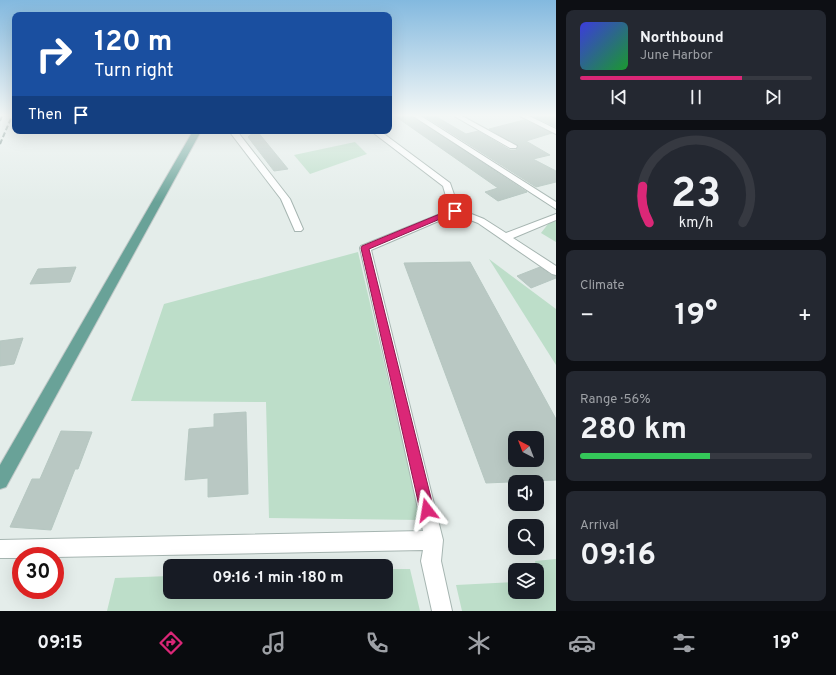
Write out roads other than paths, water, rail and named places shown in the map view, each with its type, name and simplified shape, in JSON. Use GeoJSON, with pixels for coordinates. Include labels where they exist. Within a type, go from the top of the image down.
{"type":"FeatureCollection","features":[{"type":"Feature","properties":{"kind":"main road"},"geometry":{"type":"LineString","coordinates":[[0,481],[189,145]]}},
{"type":"Feature","properties":{"kind":"street"},"geometry":{"type":"LineString","coordinates":[[243,145],[285,199],[298,229]]}},
{"type":"Feature","properties":{"kind":"street"},"geometry":{"type":"LineString","coordinates":[[394,145],[438,176],[448,185],[455,211]]}},
{"type":"Feature","properties":{"kind":"street"},"geometry":{"type":"LineString","coordinates":[[460,145],[556,206]]}},
{"type":"Feature","properties":{"kind":"street"},"geometry":{"type":"LineString","coordinates":[[442,611],[431,561],[434,540],[364,248],[455,211],[482,221],[556,271]]}},
{"type":"Feature","properties":{"kind":"street"},"geometry":{"type":"LineString","coordinates":[[505,237],[556,217]]}},
{"type":"Feature","properties":{"kind":"street"},"geometry":{"type":"LineString","coordinates":[[0,549],[434,540]]}}]}
